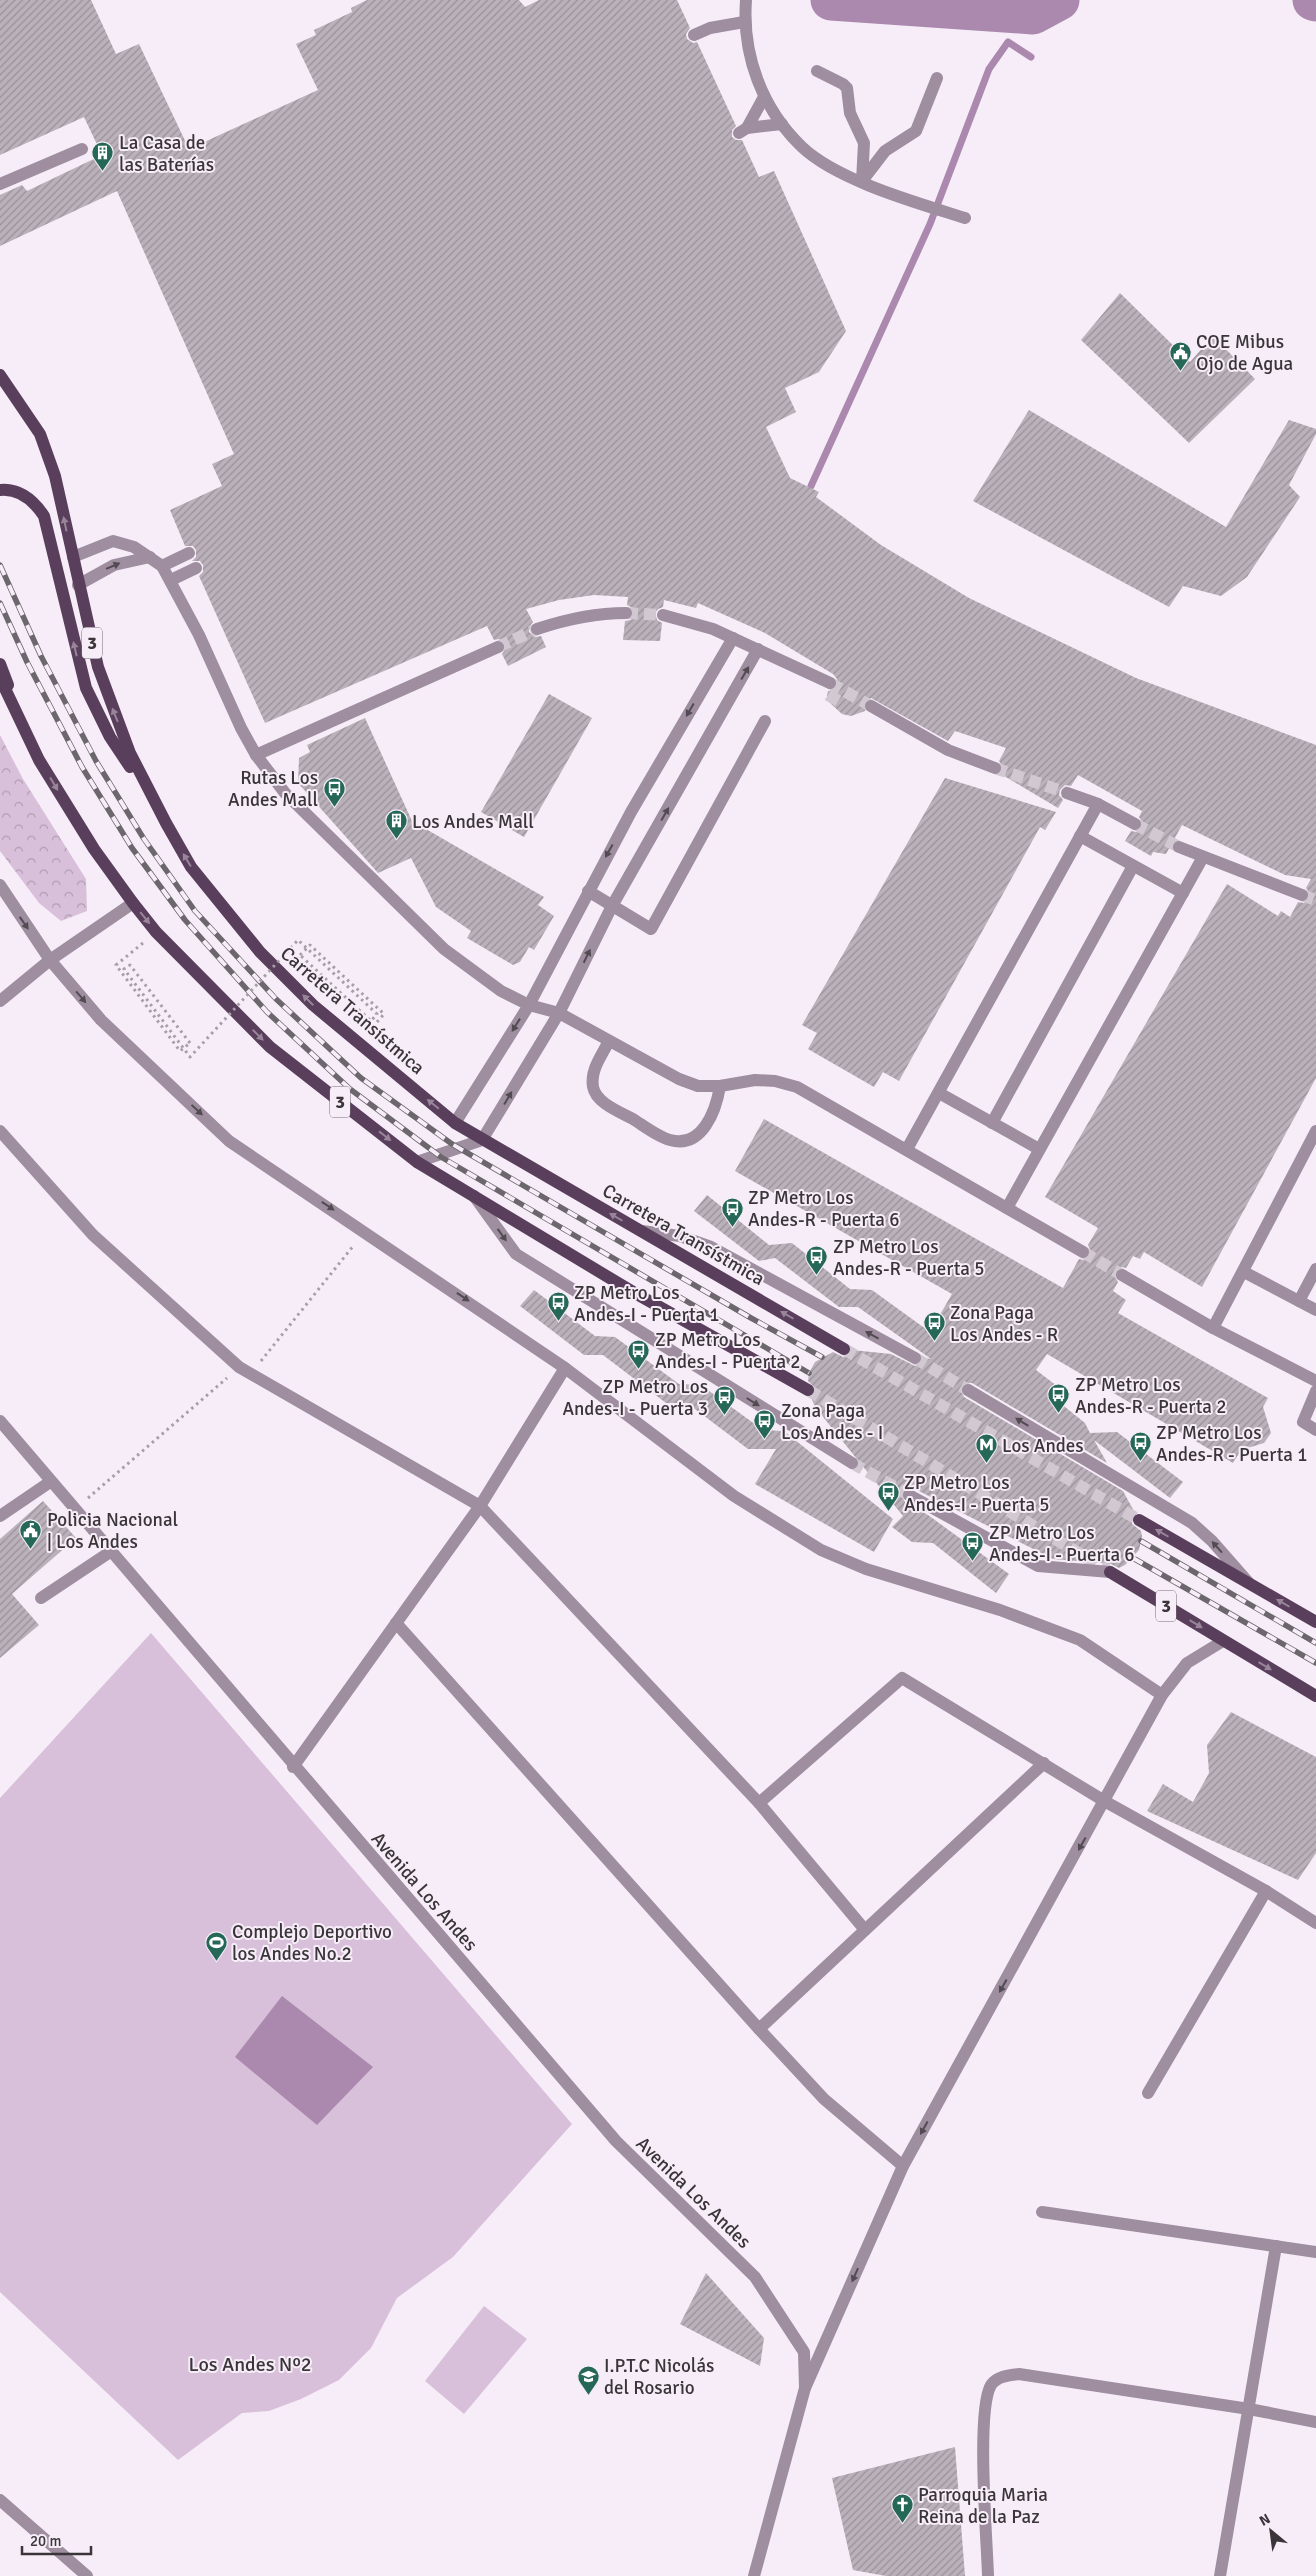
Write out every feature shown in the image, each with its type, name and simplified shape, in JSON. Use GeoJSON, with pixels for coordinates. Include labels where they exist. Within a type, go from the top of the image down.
{"type":"FeatureCollection","features":[{"type":"Feature","properties":{"kind":"main road","name":"Carretera Transístmica"},"geometry":{"type":"LineString","coordinates":[[0,375],[40,434],[55,476],[78,585],[98,667],[113,711],[162,815],[191,867],[260,952],[313,1005],[455,1123],[844,1349]]}},
{"type":"Feature","properties":{"kind":"main road"},"geometry":{"type":"LineString","coordinates":[[0,490],[18,492],[31,500],[44,516],[86,688],[110,737],[162,815]]}},
{"type":"Feature","properties":{"kind":"main road"},"geometry":{"type":"LineString","coordinates":[[0,664],[39,760]]}},
{"type":"Feature","properties":{"kind":"main road","name":"3"},"geometry":{"type":"LineString","coordinates":[[0,678],[39,760],[94,849],[132,904],[156,932],[270,1047],[417,1162],[633,1292],[808,1390]]}},
{"type":"Feature","properties":{"kind":"main road"},"geometry":{"type":"LineString","coordinates":[[1139,1520],[1316,1622]]}},
{"type":"Feature","properties":{"kind":"main road","name":"3"},"geometry":{"type":"LineString","coordinates":[[1110,1572],[1316,1696]]}},
{"type":"Feature","properties":{"kind":"street"},"geometry":{"type":"LineString","coordinates":[[746,3],[744,22],[749,56],[764,97],[782,124],[803,148],[832,167],[862,181],[924,205],[962,217]]}},
{"type":"Feature","properties":{"kind":"street"},"geometry":{"type":"LineString","coordinates":[[694,35],[710,28],[744,22]]}},
{"type":"Feature","properties":{"kind":"street"},"geometry":{"type":"LineString","coordinates":[[817,71],[843,84],[847,88],[850,113],[864,143],[862,181]]}},
{"type":"Feature","properties":{"kind":"street"},"geometry":{"type":"LineString","coordinates":[[862,181],[885,151],[916,131],[937,78]]}},
{"type":"Feature","properties":{"kind":"street"},"geometry":{"type":"LineString","coordinates":[[764,97],[743,130],[782,124]]}},
{"type":"Feature","properties":{"kind":"street"},"geometry":{"type":"LineString","coordinates":[[0,184],[82,149]]}},
{"type":"Feature","properties":{"kind":"street"},"geometry":{"type":"LineString","coordinates":[[73,557],[113,541],[134,547],[162,566],[171,580],[241,728],[256,755],[285,793],[444,949],[501,991],[529,1005],[559,1013],[679,1079],[698,1086],[720,1086],[765,1080],[796,1087],[907,1149],[1083,1252]]}},
{"type":"Feature","properties":{"kind":"street"},"geometry":{"type":"LineString","coordinates":[[162,566],[189,554]]}},
{"type":"Feature","properties":{"kind":"street"},"geometry":{"type":"LineString","coordinates":[[78,585],[114,565],[150,557]]}},
{"type":"Feature","properties":{"kind":"street"},"geometry":{"type":"LineString","coordinates":[[171,580],[196,568]]}},
{"type":"Feature","properties":{"kind":"street"},"geometry":{"type":"LineString","coordinates":[[537,629],[566,619],[601,613],[626,613]]}},
{"type":"Feature","properties":{"kind":"street"},"geometry":{"type":"LineString","coordinates":[[663,615],[688,621],[733,638],[830,683]]}},
{"type":"Feature","properties":{"kind":"street"},"geometry":{"type":"LineString","coordinates":[[455,1123],[529,1005],[588,891],[733,638]]}},
{"type":"Feature","properties":{"kind":"street"},"geometry":{"type":"LineString","coordinates":[[256,755],[498,647]]}},
{"type":"Feature","properties":{"kind":"street"},"geometry":{"type":"LineString","coordinates":[[417,1162],[482,1140],[559,1013],[612,906],[758,650]]}},
{"type":"Feature","properties":{"kind":"street"},"geometry":{"type":"LineString","coordinates":[[871,706],[948,750],[995,768]]}},
{"type":"Feature","properties":{"kind":"street"},"geometry":{"type":"LineString","coordinates":[[588,891],[650,929],[764,721]]}},
{"type":"Feature","properties":{"kind":"street"},"geometry":{"type":"LineString","coordinates":[[1068,793],[1098,804],[1135,824]]}},
{"type":"Feature","properties":{"kind":"street"},"geometry":{"type":"LineString","coordinates":[[907,1149],[1098,804]]}},
{"type":"Feature","properties":{"kind":"street"},"geometry":{"type":"LineString","coordinates":[[1080,836],[1183,893]]}},
{"type":"Feature","properties":{"kind":"street"},"geometry":{"type":"LineString","coordinates":[[1178,847],[1302,895]]}},
{"type":"Feature","properties":{"kind":"street"},"geometry":{"type":"LineString","coordinates":[[1007,1208],[1203,857]]}},
{"type":"Feature","properties":{"kind":"street"},"geometry":{"type":"LineString","coordinates":[[992,1123],[1133,866]]}},
{"type":"Feature","properties":{"kind":"street"},"geometry":{"type":"LineString","coordinates":[[0,885],[50,960],[101,1020],[230,1141],[365,1230],[565,1368],[706,1477],[821,1550],[866,1568],[1000,1610],[1080,1640],[1162,1695]]}},
{"type":"Feature","properties":{"kind":"street"},"geometry":{"type":"LineString","coordinates":[[0,1001],[50,960],[132,904]]}},
{"type":"Feature","properties":{"kind":"street"},"geometry":{"type":"LineString","coordinates":[[609,1041],[593,1074],[593,1088],[602,1101],[670,1140],[686,1141],[701,1132],[713,1114],[720,1086]]}},
{"type":"Feature","properties":{"kind":"street"},"geometry":{"type":"LineString","coordinates":[[939,1093],[1040,1150]]}},
{"type":"Feature","properties":{"kind":"street"},"geometry":{"type":"LineString","coordinates":[[0,1131],[93,1235],[239,1367],[480,1506],[760,1803],[865,1930]]}},
{"type":"Feature","properties":{"kind":"street"},"geometry":{"type":"LineString","coordinates":[[1213,1328],[1244,1272],[1316,1131]]}},
{"type":"Feature","properties":{"kind":"street"},"geometry":{"type":"LineString","coordinates":[[474,1196],[516,1254],[852,1464]]}},
{"type":"Feature","properties":{"kind":"street"},"geometry":{"type":"LineString","coordinates":[[642,1232],[680,1236],[711,1247],[915,1358]]}},
{"type":"Feature","properties":{"kind":"street"},"geometry":{"type":"LineString","coordinates":[[1299,1301],[1316,1269]]}},
{"type":"Feature","properties":{"kind":"street"},"geometry":{"type":"LineString","coordinates":[[1244,1272],[1316,1310]]}},
{"type":"Feature","properties":{"kind":"street"},"geometry":{"type":"LineString","coordinates":[[1122,1275],[1213,1328],[1316,1381]]}},
{"type":"Feature","properties":{"kind":"street"},"geometry":{"type":"LineString","coordinates":[[293,1767],[480,1506],[565,1368]]}},
{"type":"Feature","properties":{"kind":"street"},"geometry":{"type":"LineString","coordinates":[[968,1390],[1192,1523],[1212,1541],[1250,1584]]}},
{"type":"Feature","properties":{"kind":"street"},"geometry":{"type":"LineString","coordinates":[[1316,1390],[1302,1422],[1316,1430]]}},
{"type":"Feature","properties":{"kind":"street","name":"Avenida Los Andes"},"geometry":{"type":"LineString","coordinates":[[0,1421],[293,1767],[616,2141],[755,2277],[804,2352],[805,2388]]}},
{"type":"Feature","properties":{"kind":"street"},"geometry":{"type":"LineString","coordinates":[[0,1516],[50,1482]]}},
{"type":"Feature","properties":{"kind":"street"},"geometry":{"type":"LineString","coordinates":[[909,1496],[1038,1566],[1110,1572]]}},
{"type":"Feature","properties":{"kind":"street"},"geometry":{"type":"LineString","coordinates":[[41,1598],[110,1552]]}},
{"type":"Feature","properties":{"kind":"street"},"geometry":{"type":"LineString","coordinates":[[396,1623],[759,2029],[824,2099],[903,2166]]}},
{"type":"Feature","properties":{"kind":"street"},"geometry":{"type":"LineString","coordinates":[[754,2576],[805,2388],[903,2166],[1106,1802],[1162,1695],[1187,1663],[1223,1641]]}},
{"type":"Feature","properties":{"kind":"street"},"geometry":{"type":"LineString","coordinates":[[760,1803],[902,1678],[1106,1802],[1266,1891],[1316,1923]]}},
{"type":"Feature","properties":{"kind":"street"},"geometry":{"type":"LineString","coordinates":[[759,2029],[1044,1764]]}},
{"type":"Feature","properties":{"kind":"street"},"geometry":{"type":"LineString","coordinates":[[1148,2093],[1266,1891]]}},
{"type":"Feature","properties":{"kind":"street"},"geometry":{"type":"LineString","coordinates":[[1042,2212],[1316,2252]]}},
{"type":"Feature","properties":{"kind":"street"},"geometry":{"type":"LineString","coordinates":[[1220,2576],[1276,2246]]}},
{"type":"Feature","properties":{"kind":"street"},"geometry":{"type":"LineString","coordinates":[[988,2576],[983,2426],[986,2397],[992,2383],[1004,2376],[1019,2374],[1249,2409],[1316,2422]]}},
{"type":"Feature","properties":{"kind":"street"},"geometry":{"type":"LineString","coordinates":[[0,2500],[87,2576]]}},
{"type":"Feature","properties":{"kind":"path"},"geometry":{"type":"LineString","coordinates":[[156,932],[116,965],[180,1051],[190,1043],[130,964],[124,969],[190,1057],[298,940],[377,1014],[370,1021],[300,955],[310,945],[384,1014],[359,1044]]}},
{"type":"Feature","properties":{"kind":"path"},"geometry":{"type":"LineString","coordinates":[[251,1375],[365,1230]]}},
{"type":"Feature","properties":{"kind":"path"},"geometry":{"type":"LineString","coordinates":[[74,1510],[239,1367]]}},
{"type":"Feature","properties":{"kind":"green space"},"geometry":{"type":"Polygon","coordinates":[[[0,735],[23,779],[86,879],[87,911],[61,921],[39,903],[0,851],[0,735]]]}},
{"type":"Feature","properties":{"kind":"green space","name":"Complejo Deportivo los Andes No.2"},"geometry":{"type":"Polygon","coordinates":[[[151,1633],[572,2124],[453,2257],[397,2298],[371,2348],[339,2380],[301,2399],[269,2411],[242,2413],[178,2460],[0,2292],[0,1798],[151,1633]]]}},
{"type":"Feature","properties":{"kind":"green space"},"geometry":{"type":"Polygon","coordinates":[[[484,2306],[527,2339],[464,2414],[425,2381],[484,2306]]]}},
{"type":"Feature","properties":{"kind":"shaded area"},"geometry":{"type":"Polygon","coordinates":[[[282,1996],[373,2067],[317,2125],[235,2057],[282,1996]]]}},
{"type":"Feature","properties":{"kind":"building"},"geometry":{"type":"Polygon","coordinates":[[[0,0],[91,0],[116,54],[139,44],[189,149],[318,90],[296,44],[316,35],[314,30],[352,12],[351,8],[367,0],[519,0],[525,7],[539,0],[677,0],[690,28],[686,34],[687,39],[693,43],[697,42],[736,126],[732,130],[732,137],[736,140],[742,140],[759,177],[774,171],[846,331],[819,372],[785,388],[796,412],[766,427],[790,478],[819,492],[816,497],[881,545],[969,598],[1136,678],[1316,745],[1316,1078],[1202,1287],[1144,1252],[1140,1259],[1133,1256],[1126,1268],[1122,1267],[1115,1271],[1114,1275],[1118,1282],[1113,1291],[1126,1300],[1118,1313],[1268,1398],[1263,1407],[1271,1433],[1264,1443],[1241,1450],[1233,1463],[1047,1354],[1036,1370],[1061,1389],[1055,1399],[1085,1423],[1090,1433],[1117,1432],[1183,1482],[1170,1498],[1094,1440],[1107,1463],[972,1383],[964,1383],[960,1389],[964,1397],[1123,1491],[1135,1513],[1132,1516],[1132,1524],[1141,1531],[1142,1536],[1139,1550],[1125,1565],[1119,1568],[1111,1564],[1053,1559],[913,1488],[904,1488],[901,1495],[905,1502],[928,1515],[1009,1574],[996,1593],[933,1543],[912,1542],[892,1527],[903,1516],[815,1407],[811,1397],[816,1389],[808,1381],[809,1373],[815,1362],[833,1352],[843,1357],[848,1356],[852,1350],[891,1354],[915,1366],[920,1365],[923,1358],[931,1359],[858,1307],[839,1307],[775,1258],[759,1261],[694,1211],[707,1195],[769,1245],[792,1243],[850,1289],[872,1290],[930,1332],[952,1294],[735,1171],[764,1119],[1063,1288],[1079,1259],[1083,1260],[1090,1256],[1091,1252],[1088,1245],[1098,1228],[1045,1197],[1227,884],[1278,916],[1281,911],[1290,917],[1298,902],[1304,903],[1309,898],[1310,893],[1306,888],[1311,879],[1285,875],[1182,825],[1166,854],[1153,852],[1151,856],[1125,841],[1131,831],[1136,832],[1142,828],[1143,823],[1139,817],[1142,811],[1078,775],[1071,786],[1065,785],[1060,790],[1059,795],[1063,800],[1058,808],[1001,774],[1003,767],[999,761],[1006,748],[955,731],[948,741],[871,698],[864,702],[865,711],[851,716],[842,714],[830,703],[827,696],[828,691],[834,690],[838,686],[837,679],[833,674],[765,633],[698,603],[696,608],[664,600],[663,607],[655,613],[657,620],[662,623],[660,641],[623,640],[625,621],[631,620],[634,613],[633,608],[627,605],[628,597],[594,595],[559,600],[526,609],[533,622],[529,627],[529,632],[535,637],[541,636],[546,647],[508,666],[502,654],[506,648],[505,643],[499,639],[494,640],[487,626],[265,723],[199,576],[203,572],[203,565],[200,561],[192,561],[196,557],[196,550],[193,546],[185,546],[170,510],[222,486],[212,464],[234,454],[117,191],[0,246],[0,195],[22,185],[27,191],[102,155],[84,117],[0,155],[0,0]]]}},
{"type":"Feature","properties":{"kind":"building","name":"COE Mibus Ojo de Agua"},"geometry":{"type":"Polygon","coordinates":[[[1120,293],[1190,362],[1213,336],[1255,379],[1189,443],[1081,340],[1120,293]]]}},
{"type":"Feature","properties":{"kind":"building"},"geometry":{"type":"Polygon","coordinates":[[[1029,410],[1226,527],[1289,420],[1316,429],[1316,434],[1289,485],[1300,497],[1247,577],[1221,596],[1183,586],[1169,607],[973,501],[1029,410]]]}},
{"type":"Feature","properties":{"kind":"building"},"geometry":{"type":"Polygon","coordinates":[[[549,694],[592,718],[524,837],[481,812],[549,694]]]}},
{"type":"Feature","properties":{"kind":"building","name":"Los Andes Mall"},"geometry":{"type":"Polygon","coordinates":[[[365,718],[412,821],[544,897],[538,905],[554,916],[534,950],[529,947],[520,962],[513,965],[467,938],[471,931],[436,907],[411,858],[378,873],[298,783],[299,758],[310,752],[307,745],[365,718]]]}},
{"type":"Feature","properties":{"kind":"building"},"geometry":{"type":"Polygon","coordinates":[[[945,778],[1056,812],[1045,830],[1040,827],[899,1081],[883,1072],[874,1087],[808,1049],[817,1033],[802,1025],[945,778]]]}},
{"type":"Feature","properties":{"kind":"building","name":"Zona Paga Los Andes - I"},"geometry":{"type":"Polygon","coordinates":[[[534,1290],[595,1336],[615,1337],[679,1384],[701,1385],[763,1430],[784,1431],[893,1519],[874,1552],[755,1484],[776,1449],[748,1449],[687,1403],[666,1403],[603,1355],[584,1355],[520,1306],[534,1290]]]}},
{"type":"Feature","properties":{"kind":"building","name":"Policia Nacional | Los Andes"},"geometry":{"type":"Polygon","coordinates":[[[43,1501],[76,1538],[12,1594],[39,1625],[0,1658],[0,1539],[43,1501]]]}},
{"type":"Feature","properties":{"kind":"building"},"geometry":{"type":"Polygon","coordinates":[[[1231,1712],[1316,1757],[1316,1853],[1298,1880],[1147,1811],[1163,1784],[1193,1802],[1209,1773],[1207,1745],[1231,1712]]]}},
{"type":"Feature","properties":{"kind":"building"},"geometry":{"type":"Polygon","coordinates":[[[706,2273],[764,2338],[760,2366],[680,2324],[706,2273]]]}},
{"type":"Feature","properties":{"kind":"building","name":"Parroquia Maria Reina de la Paz"},"geometry":{"type":"Polygon","coordinates":[[[955,2447],[965,2576],[886,2576],[853,2570],[832,2478],[955,2447]]]}},
{"type":"Feature","properties":{"kind":"waterway"},"geometry":{"type":"LineString","coordinates":[[831,0],[1033,14],[1059,0]]}},
{"type":"Feature","properties":{"kind":"waterway"},"geometry":{"type":"LineString","coordinates":[[811,486],[930,224],[989,69],[1008,42],[1031,57]]}},
{"type":"Feature","properties":{"kind":"tunnel"},"geometry":{"type":"LineString","coordinates":[[626,613],[663,615]]}},
{"type":"Feature","properties":{"kind":"tunnel"},"geometry":{"type":"LineString","coordinates":[[498,647],[537,629]]}},
{"type":"Feature","properties":{"kind":"tunnel"},"geometry":{"type":"LineString","coordinates":[[830,683],[871,706]]}},
{"type":"Feature","properties":{"kind":"tunnel"},"geometry":{"type":"LineString","coordinates":[[830,703],[839,688]]}},
{"type":"Feature","properties":{"kind":"tunnel"},"geometry":{"type":"LineString","coordinates":[[995,768],[1067,793]]}},
{"type":"Feature","properties":{"kind":"tunnel"},"geometry":{"type":"LineString","coordinates":[[1135,824],[1179,847]]}},
{"type":"Feature","properties":{"kind":"tunnel"},"geometry":{"type":"LineString","coordinates":[[1302,895],[1316,900]]}},
{"type":"Feature","properties":{"kind":"tunnel"},"geometry":{"type":"LineString","coordinates":[[1083,1252],[1122,1275]]}},
{"type":"Feature","properties":{"kind":"tunnel"},"geometry":{"type":"LineString","coordinates":[[844,1349],[1139,1520]]}},
{"type":"Feature","properties":{"kind":"tunnel"},"geometry":{"type":"LineString","coordinates":[[915,1358],[968,1390]]}},
{"type":"Feature","properties":{"kind":"tunnel"},"geometry":{"type":"LineString","coordinates":[[808,1390],[1110,1572]]}},
{"type":"Feature","properties":{"kind":"tunnel"},"geometry":{"type":"LineString","coordinates":[[852,1463],[909,1495]]}},
{"type":"Feature","properties":{"kind":"railway"},"geometry":{"type":"LineString","coordinates":[[0,565],[41,656],[96,761],[144,839],[195,911],[276,999],[361,1078],[452,1144],[751,1318],[822,1357]]}},
{"type":"Feature","properties":{"kind":"railway"},"geometry":{"type":"LineString","coordinates":[[0,603],[27,662],[82,767],[132,848],[185,920],[267,1012],[350,1089],[441,1157],[809,1373]]}},
{"type":"Feature","properties":{"kind":"railway"},"geometry":{"type":"LineString","coordinates":[[1141,1541],[1316,1643]]}},
{"type":"Feature","properties":{"kind":"railway"},"geometry":{"type":"LineString","coordinates":[[1133,1558],[1316,1663]]}},
{"type":"Feature","properties":{"kind":"place","name":"La Casa de las Baterías"},"geometry":{"type":"Point","coordinates":[103,172]}},
{"type":"Feature","properties":{"kind":"place","name":"COE Mibus Ojo de Agua"},"geometry":{"type":"Point","coordinates":[1180,371]}},
{"type":"Feature","properties":{"kind":"place","name":"Rutas Los Andes Mall"},"geometry":{"type":"Point","coordinates":[334,807]}},
{"type":"Feature","properties":{"kind":"place","name":"Los Andes Mall"},"geometry":{"type":"Point","coordinates":[396,840]}},
{"type":"Feature","properties":{"kind":"place","name":"ZP Metro Los Andes-R - Puerta 6"},"geometry":{"type":"Point","coordinates":[732,1227]}},
{"type":"Feature","properties":{"kind":"place","name":"ZP Metro Los Andes-R - Puerta 5"},"geometry":{"type":"Point","coordinates":[817,1276]}},
{"type":"Feature","properties":{"kind":"place","name":"ZP Metro Los Andes-I - Puerta 1"},"geometry":{"type":"Point","coordinates":[558,1322]}},
{"type":"Feature","properties":{"kind":"place","name":"Zona Paga Los Andes - R"},"geometry":{"type":"Point","coordinates":[934,1342]}},
{"type":"Feature","properties":{"kind":"place","name":"ZP Metro Los Andes-I - Puerta 2"},"geometry":{"type":"Point","coordinates":[639,1369]}},
{"type":"Feature","properties":{"kind":"place","name":"ZP Metro Los Andes-R - Puerta 2"},"geometry":{"type":"Point","coordinates":[1059,1414]}},
{"type":"Feature","properties":{"kind":"place","name":"ZP Metro Los Andes-I - Puerta 3"},"geometry":{"type":"Point","coordinates":[724,1416]}},
{"type":"Feature","properties":{"kind":"place","name":"Zona Paga Los Andes - I"},"geometry":{"type":"Point","coordinates":[765,1440]}},
{"type":"Feature","properties":{"kind":"place","name":"ZP Metro Los Andes-R - Puerta 1"},"geometry":{"type":"Point","coordinates":[1140,1462]}},
{"type":"Feature","properties":{"kind":"place","name":"Los Andes"},"geometry":{"type":"Point","coordinates":[986,1464]}},
{"type":"Feature","properties":{"kind":"place","name":"ZP Metro Los Andes-I - Puerta 5"},"geometry":{"type":"Point","coordinates":[888,1512]}},
{"type":"Feature","properties":{"kind":"place","name":"Policia Nacional | Los Andes"},"geometry":{"type":"Point","coordinates":[31,1549]}},
{"type":"Feature","properties":{"kind":"place","name":"ZP Metro Los Andes-I - Puerta 6"},"geometry":{"type":"Point","coordinates":[973,1562]}},
{"type":"Feature","properties":{"kind":"place","name":"Complejo Deportivo los Andes No.2"},"geometry":{"type":"Point","coordinates":[216,1961]}},
{"type":"Feature","properties":{"kind":"place","name":"I.P.T.C Nicolás del Rosario"},"geometry":{"type":"Point","coordinates":[588,2395]}},
{"type":"Feature","properties":{"kind":"place","name":"Parroquia Maria Reina de la Paz"},"geometry":{"type":"Point","coordinates":[902,2524]}},
{"type":"Feature","properties":{"kind":"district","name":"Los Andes Nº2"},"geometry":{"type":"Point","coordinates":[250,2364]}}]}
